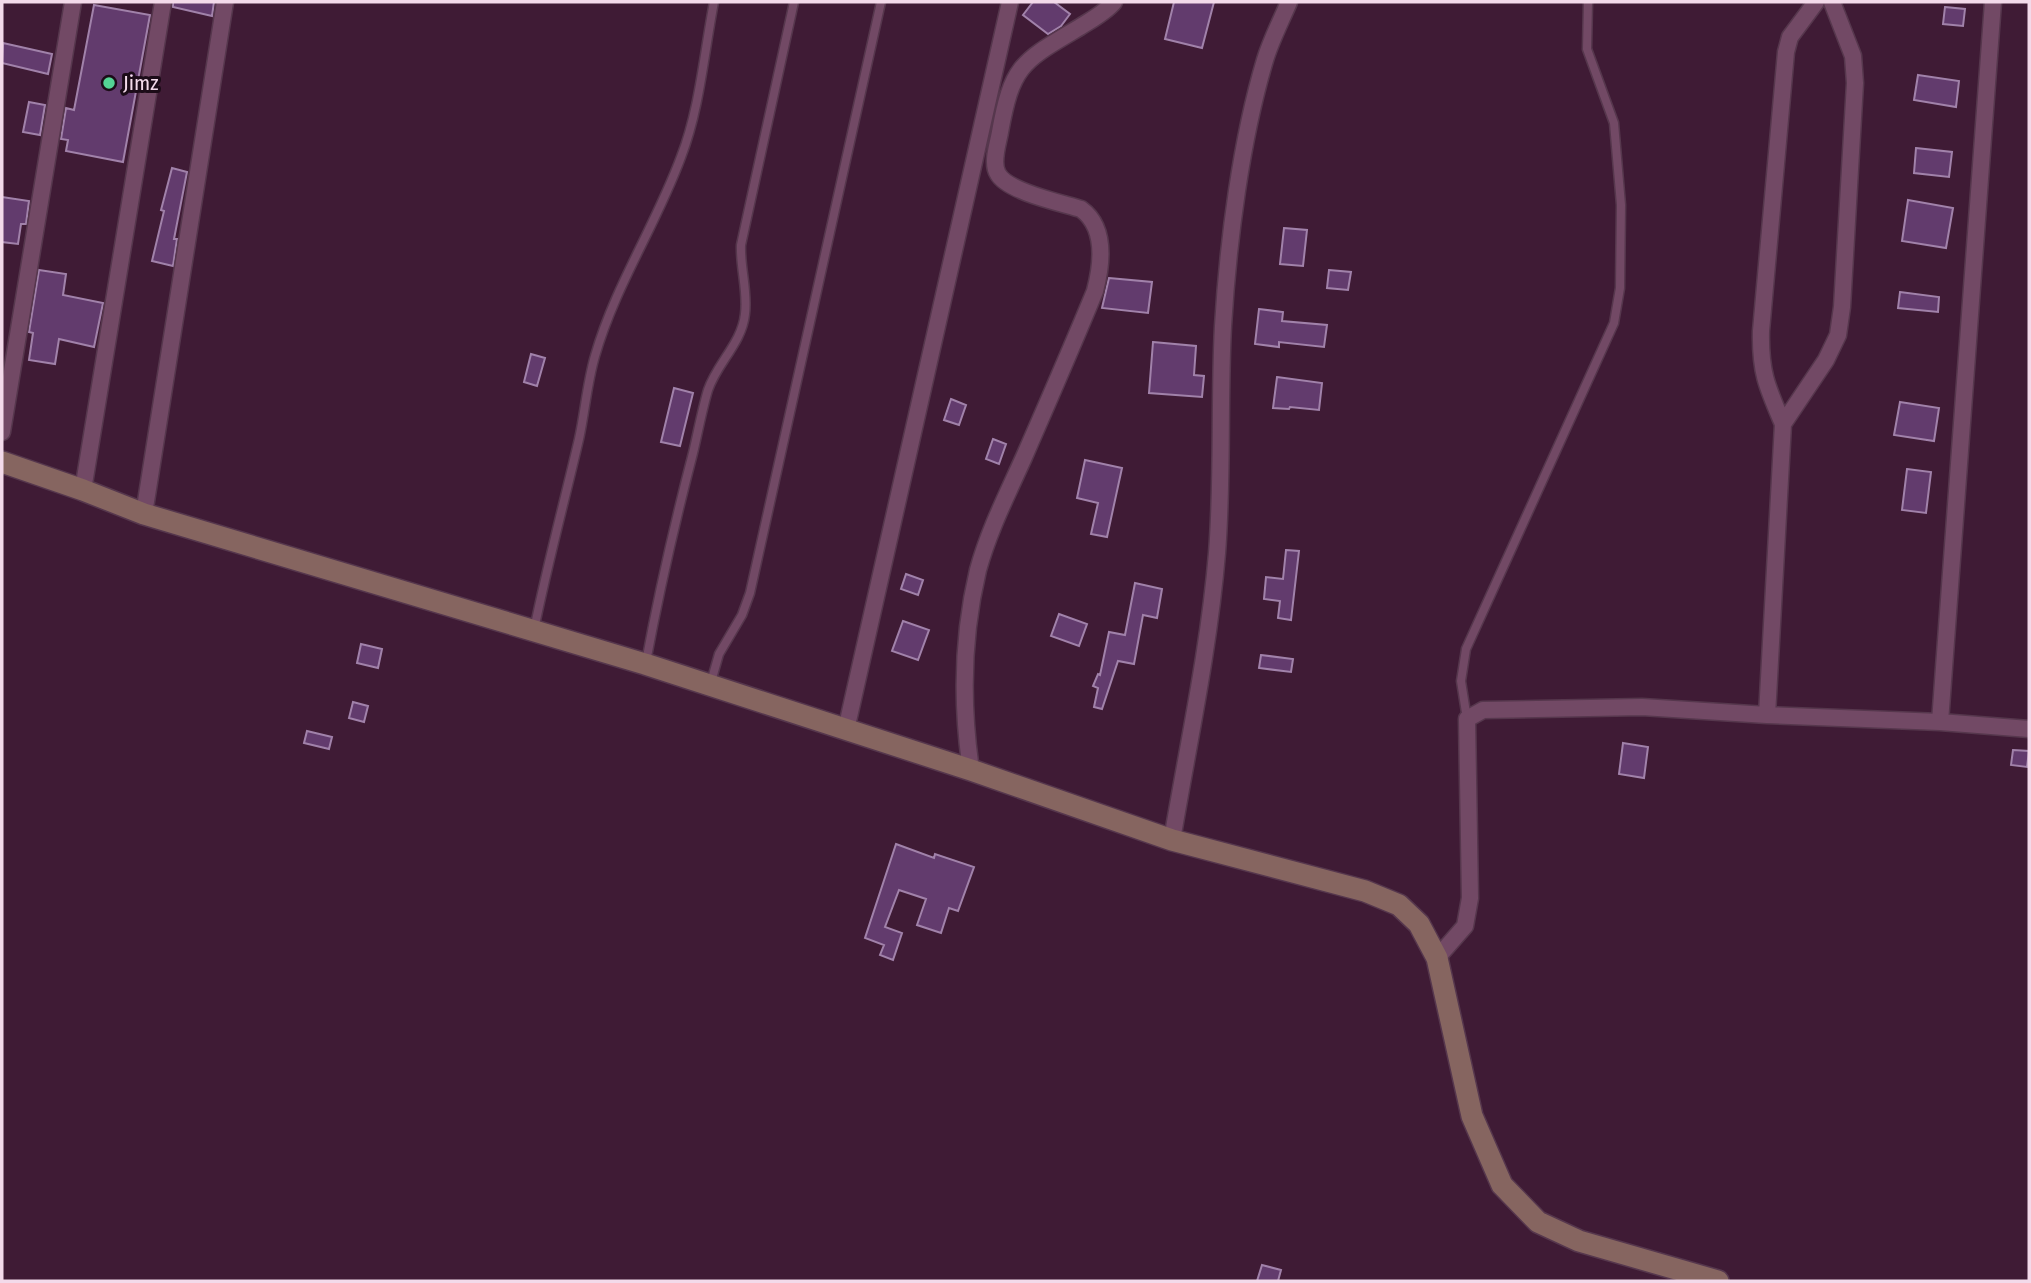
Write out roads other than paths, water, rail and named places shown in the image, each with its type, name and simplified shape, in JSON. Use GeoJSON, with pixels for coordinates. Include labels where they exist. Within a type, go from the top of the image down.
{"type":"FeatureCollection","features":[{"type":"Feature","properties":{"kind":"street"},"geometry":{"type":"LineString","coordinates":[[2,432],[73,2]]}},
{"type":"Feature","properties":{"kind":"street"},"geometry":{"type":"LineString","coordinates":[[83,490],[163,2]]}},
{"type":"Feature","properties":{"kind":"street"},"geometry":{"type":"LineString","coordinates":[[144,514],[225,2]]}},
{"type":"Feature","properties":{"kind":"street"},"geometry":{"type":"LineString","coordinates":[[846,730],[1010,2]]}},
{"type":"Feature","properties":{"kind":"street"},"geometry":{"type":"LineString","coordinates":[[971,770],[962,687],[970,612],[979,569],[997,515],[1095,291],[1100,260],[1096,223],[1090,215],[1081,209],[1014,187],[998,175],[995,167],[1006,99],[1012,82],[1024,64],[1114,2]]}},
{"type":"Feature","properties":{"kind":"street"},"geometry":{"type":"LineString","coordinates":[[1172,840],[1217,554],[1222,461],[1223,327],[1230,251],[1253,107],[1266,58],[1289,2]]}},
{"type":"Feature","properties":{"kind":"street"},"geometry":{"type":"LineString","coordinates":[[1767,715],[1783,424],[1764,381],[1760,353],[1761,331],[1786,52],[1790,37],[1816,2]]}},
{"type":"Feature","properties":{"kind":"street"},"geometry":{"type":"LineString","coordinates":[[1783,424],[1826,360],[1838,335],[1842,307],[1855,83],[1853,56],[1832,2]]}},
{"type":"Feature","properties":{"kind":"street"},"geometry":{"type":"LineString","coordinates":[[1940,722],[1993,2]]}},
{"type":"Feature","properties":{"kind":"street"},"geometry":{"type":"LineString","coordinates":[[2,462],[144,514],[645,664],[971,770],[1172,840],[1365,891],[1399,905],[1419,924],[1437,958],[1472,1116],[1502,1185],[1538,1222],[1579,1241],[1718,1281]]}},
{"type":"Feature","properties":{"kind":"street"},"geometry":{"type":"LineString","coordinates":[[1437,958],[1465,926],[1470,898],[1467,719],[1483,710],[1642,707],[2029,729],[2029,718]]}},
{"type":"Feature","properties":{"kind":"lane"},"geometry":{"type":"LineString","coordinates":[[534,630],[552,540],[579,438],[594,358],[608,318],[682,155],[691,125],[714,2]]}},
{"type":"Feature","properties":{"kind":"lane"},"geometry":{"type":"LineString","coordinates":[[645,664],[707,393],[715,373],[743,327],[746,311],[740,260],[741,245],[794,2]]}},
{"type":"Feature","properties":{"kind":"lane"},"geometry":{"type":"LineString","coordinates":[[710,685],[723,644],[742,615],[750,593],[881,2]]}},
{"type":"Feature","properties":{"kind":"lane"},"geometry":{"type":"LineString","coordinates":[[1467,719],[1461,681],[1466,649],[1614,323],[1620,288],[1621,205],[1614,123],[1587,49],[1588,2]]}},
{"type":"Feature","properties":{"kind":"place","name":"Jimz"},"geometry":{"type":"Point","coordinates":[109,83]}}]}
